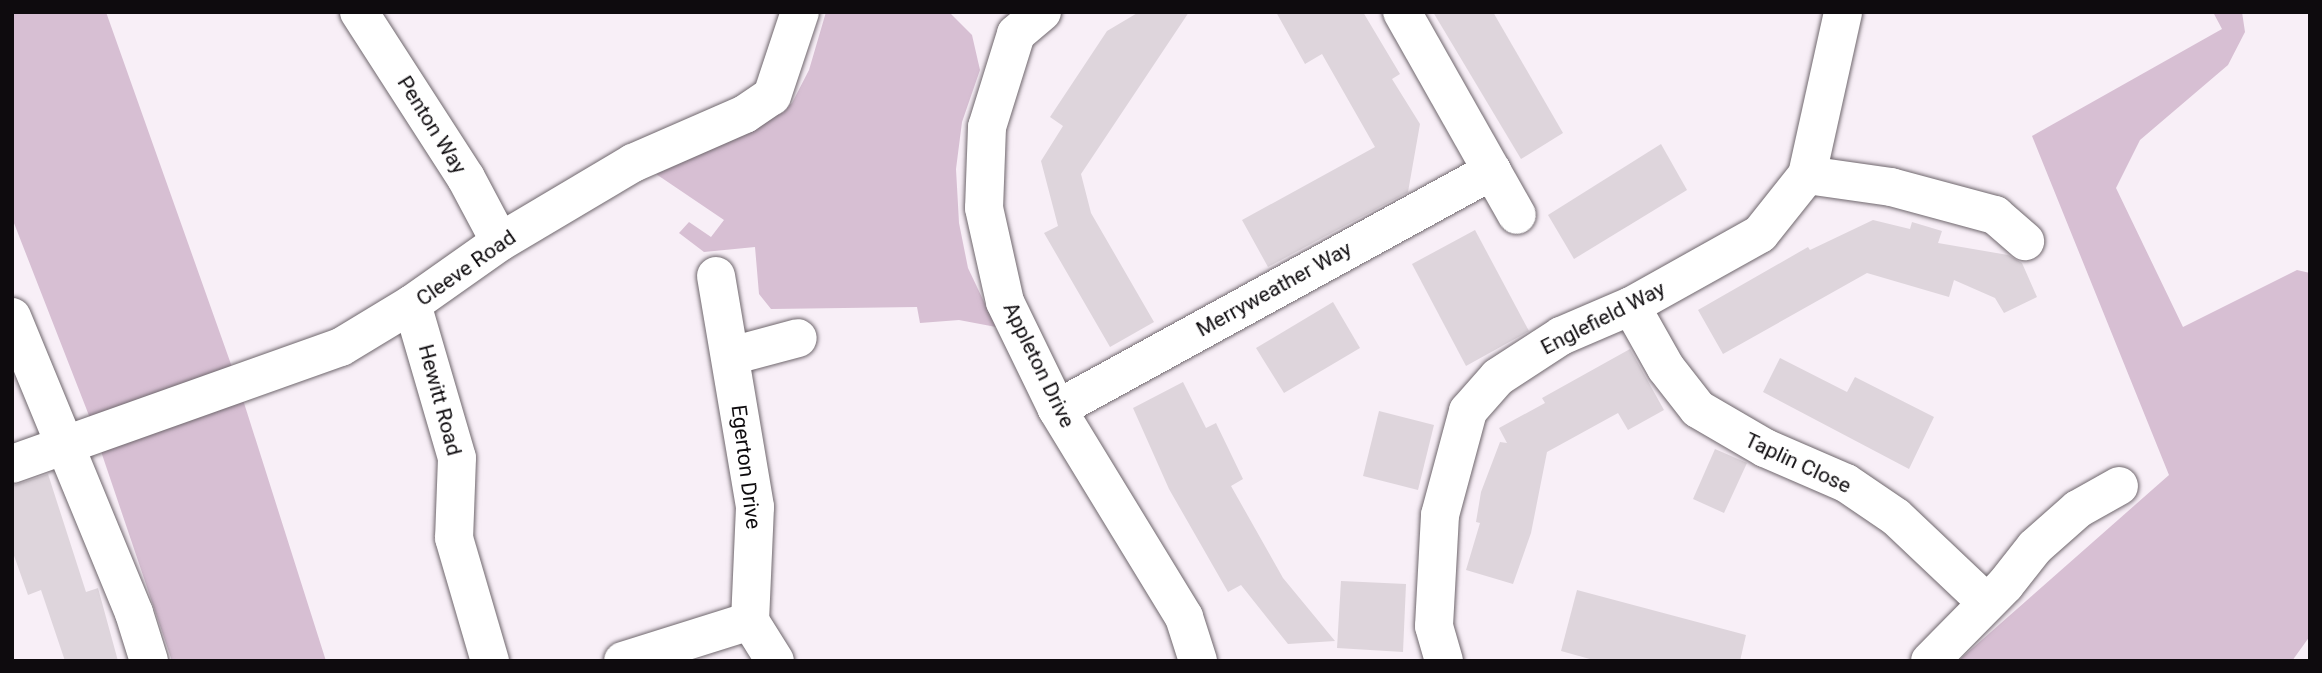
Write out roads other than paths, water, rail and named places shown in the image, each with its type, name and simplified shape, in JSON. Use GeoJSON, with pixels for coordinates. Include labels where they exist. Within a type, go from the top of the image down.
{"type":"FeatureCollection","features":[{"type":"Feature","properties":{"kind":"street","name":"Penton Way"},"geometry":{"type":"LineString","coordinates":[[359,12],[466,178],[500,242]]}},
{"type":"Feature","properties":{"kind":"street","name":"Cleeve Road"},"geometry":{"type":"LineString","coordinates":[[12,464],[341,347],[412,304],[500,242],[633,163],[745,114],[772,96],[800,12]]}},
{"type":"Feature","properties":{"kind":"street"},"geometry":{"type":"LineString","coordinates":[[1402,12],[1517,215]]}},
{"type":"Feature","properties":{"kind":"street","name":"Englefield Way"},"geometry":{"type":"LineString","coordinates":[[1444,661],[1434,626],[1440,515],[1468,411],[1498,377],[1561,335],[1631,306],[1760,234],[1807,175],[1843,12]]}},
{"type":"Feature","properties":{"kind":"street","name":"Appleton Drive"},"geometry":{"type":"LineString","coordinates":[[1017,19],[987,127],[984,208],[1005,302],[1057,409],[1184,617],[1198,661]]}},
{"type":"Feature","properties":{"kind":"street","name":"Merryweather Way"},"geometry":{"type":"LineString","coordinates":[[1057,409],[1492,171]]}},
{"type":"Feature","properties":{"kind":"street"},"geometry":{"type":"LineString","coordinates":[[1807,175],[1891,187],[1996,215],[2025,241]]}},
{"type":"Feature","properties":{"kind":"street","name":"Egerton Drive"},"geometry":{"type":"LineString","coordinates":[[716,276],[755,507],[756,573],[750,621]]}},
{"type":"Feature","properties":{"kind":"street","name":"Hewitt Road"},"geometry":{"type":"LineString","coordinates":[[412,304],[457,458],[454,538],[490,661]]}},
{"type":"Feature","properties":{"kind":"street","name":"Taplin Close"},"geometry":{"type":"LineString","coordinates":[[1631,306],[1666,368],[1699,410],[1765,448],[1846,482],[1896,517],[1986,602]]}},
{"type":"Feature","properties":{"kind":"street"},"geometry":{"type":"LineString","coordinates":[[12,317],[149,661]]}},
{"type":"Feature","properties":{"kind":"street"},"geometry":{"type":"LineString","coordinates":[[731,356],[798,338]]}},
{"type":"Feature","properties":{"kind":"street"},"geometry":{"type":"LineString","coordinates":[[1930,661],[2035,547],[2078,509],[2119,486]]}},
{"type":"Feature","properties":{"kind":"street"},"geometry":{"type":"LineString","coordinates":[[623,661],[750,621],[775,661]]}}]}
